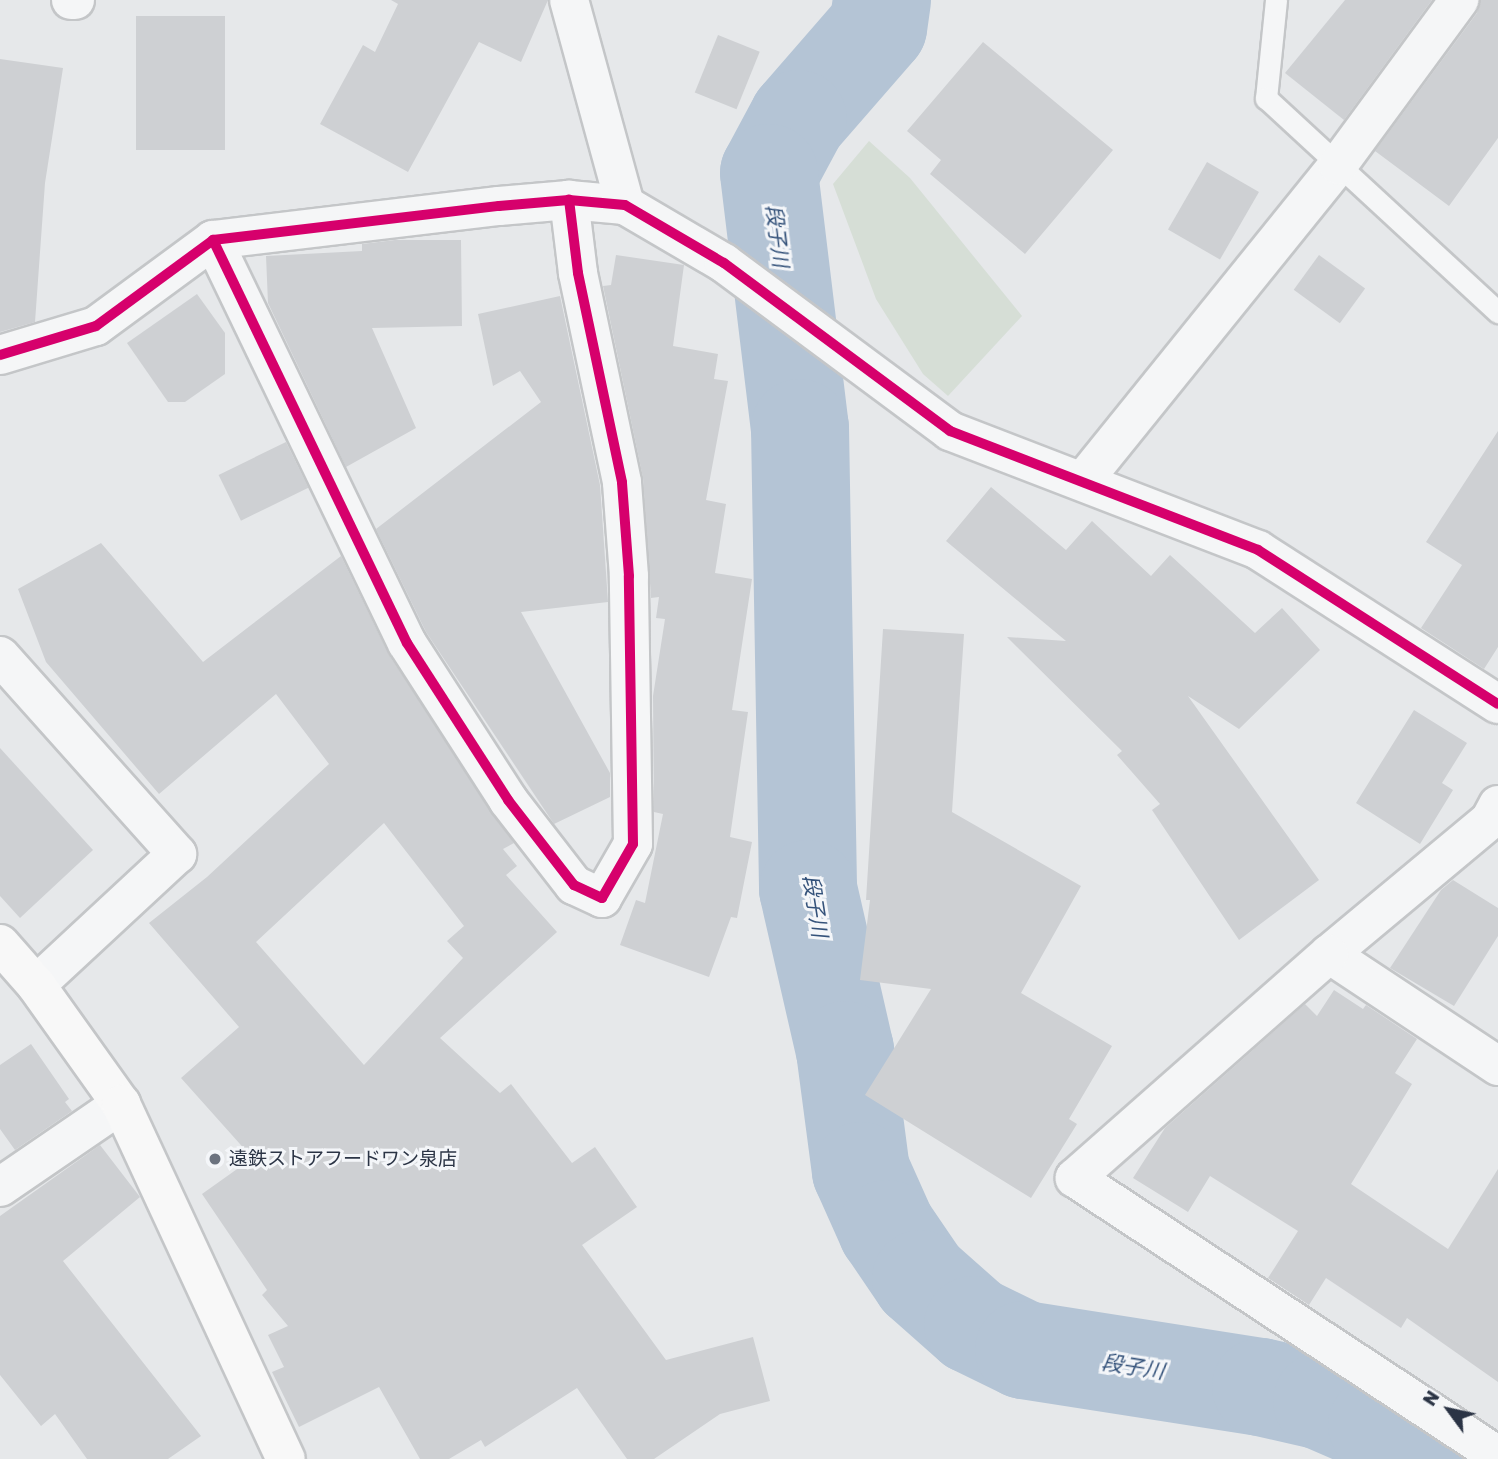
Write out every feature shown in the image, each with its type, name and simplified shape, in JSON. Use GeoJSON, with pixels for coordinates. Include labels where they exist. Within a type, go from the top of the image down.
{"type":"FeatureCollection","features":[{"type":"Feature","properties":{"kind":"street"},"geometry":{"type":"LineString","coordinates":[[569,0],[625,205]]}},
{"type":"Feature","properties":{"kind":"street"},"geometry":{"type":"LineString","coordinates":[[1083,481],[1338,165],[1459,0]]}},
{"type":"Feature","properties":{"kind":"street"},"geometry":{"type":"LineString","coordinates":[[214,240],[407,643],[508,800],[574,885],[602,898],[633,844],[629,576],[622,482],[578,273],[569,200]]}},
{"type":"Feature","properties":{"kind":"street"},"geometry":{"type":"LineString","coordinates":[[0,355],[96,326],[214,240],[347,221],[569,200],[625,205],[724,263],[950,432],[1258,550],[1498,704]]}},
{"type":"Feature","properties":{"kind":"street"},"geometry":{"type":"LineString","coordinates":[[0,656],[177,854],[36,985]]}},
{"type":"Feature","properties":{"kind":"street"},"geometry":{"type":"LineString","coordinates":[[1498,805],[1490,820],[1329,954],[1075,1178],[1498,1456]]}},
{"type":"Feature","properties":{"kind":"street"},"geometry":{"type":"LineString","coordinates":[[0,944],[36,985],[121,1104],[286,1459]]}},
{"type":"Feature","properties":{"kind":"street"},"geometry":{"type":"LineString","coordinates":[[1329,954],[1498,1066]]}},
{"type":"Feature","properties":{"kind":"street"},"geometry":{"type":"LineString","coordinates":[[0,1188],[121,1104]]}},
{"type":"Feature","properties":{"kind":"lane"},"geometry":{"type":"LineString","coordinates":[[1276,0],[1266,98],[1498,312]]}},
{"type":"Feature","properties":{"kind":"shaded area"},"geometry":{"type":"Polygon","coordinates":[[[869,141],[910,178],[1022,316],[948,396],[923,374],[876,299],[833,184],[869,141]]]}},
{"type":"Feature","properties":{"kind":"building"},"geometry":{"type":"Polygon","coordinates":[[[391,0],[548,0],[521,62],[479,42],[408,172],[320,124],[363,45],[375,52],[398,4],[391,0]]]}},
{"type":"Feature","properties":{"kind":"building"},"geometry":{"type":"Polygon","coordinates":[[[1345,0],[1432,0],[1344,120],[1285,73],[1345,0]]]}},
{"type":"Feature","properties":{"kind":"building"},"geometry":{"type":"Polygon","coordinates":[[[1480,0],[1498,0],[1498,138],[1449,206],[1375,151],[1477,13],[1480,0]]]}},
{"type":"Feature","properties":{"kind":"building"},"geometry":{"type":"Polygon","coordinates":[[[136,16],[225,16],[225,150],[136,150],[136,16]]]}},
{"type":"Feature","properties":{"kind":"building"},"geometry":{"type":"Polygon","coordinates":[[[718,35],[760,52],[736,109],[695,92],[718,35]]]}},
{"type":"Feature","properties":{"kind":"building"},"geometry":{"type":"Polygon","coordinates":[[[983,42],[1113,150],[1025,254],[930,174],[941,160],[907,131],[983,42]]]}},
{"type":"Feature","properties":{"kind":"building"},"geometry":{"type":"Polygon","coordinates":[[[0,59],[63,68],[45,183],[35,322],[0,332],[0,59]]]}},
{"type":"Feature","properties":{"kind":"building"},"geometry":{"type":"Polygon","coordinates":[[[1207,162],[1259,192],[1220,260],[1168,230],[1207,162]]]}},
{"type":"Feature","properties":{"kind":"building"},"geometry":{"type":"Polygon","coordinates":[[[395,240],[461,240],[462,326],[372,328],[416,428],[346,467],[268,303],[266,256],[362,251],[362,244],[395,240]]]}},
{"type":"Feature","properties":{"kind":"building"},"geometry":{"type":"Polygon","coordinates":[[[616,255],[684,265],[673,346],[718,354],[714,379],[728,381],[706,500],[726,504],[715,573],[752,579],[732,710],[748,712],[730,837],[752,842],[737,918],[731,917],[709,977],[620,945],[636,900],[645,903],[663,814],[654,812],[653,696],[665,619],[656,618],[659,597],[651,598],[643,478],[603,286],[611,285],[616,255]]]}},
{"type":"Feature","properties":{"kind":"building"},"geometry":{"type":"Polygon","coordinates":[[[1319,255],[1365,289],[1340,323],[1294,290],[1319,255]]]}},
{"type":"Feature","properties":{"kind":"building"},"geometry":{"type":"Polygon","coordinates":[[[197,294],[225,333],[225,374],[185,402],[168,402],[127,343],[197,294]]]}},
{"type":"Feature","properties":{"kind":"building"},"geometry":{"type":"Polygon","coordinates":[[[560,296],[600,485],[608,602],[521,612],[610,773],[610,797],[554,824],[426,632],[376,529],[541,402],[520,371],[493,386],[478,314],[560,296]]]}},
{"type":"Feature","properties":{"kind":"building"},"geometry":{"type":"Polygon","coordinates":[[[1498,431],[1498,647],[1484,669],[1421,628],[1462,565],[1426,542],[1498,431]]]}},
{"type":"Feature","properties":{"kind":"building"},"geometry":{"type":"Polygon","coordinates":[[[286,442],[308,488],[241,521],[219,475],[286,442]]]}},
{"type":"Feature","properties":{"kind":"building"},"geometry":{"type":"Polygon","coordinates":[[[991,487],[1066,550],[1092,521],[1151,576],[1170,555],[1255,633],[1282,608],[1320,650],[1239,729],[1188,696],[1319,880],[1239,940],[1152,810],[1160,804],[1117,755],[1122,751],[1007,637],[1066,641],[946,541],[991,487]]]}},
{"type":"Feature","properties":{"kind":"building"},"geometry":{"type":"Polygon","coordinates":[[[101,543],[203,662],[341,556],[389,655],[514,843],[503,849],[517,866],[506,875],[557,932],[440,1038],[500,1093],[511,1084],[572,1163],[595,1147],[637,1207],[582,1245],[666,1360],[753,1337],[770,1401],[720,1414],[654,1459],[627,1459],[577,1388],[485,1447],[481,1440],[449,1459],[420,1459],[379,1387],[299,1427],[272,1372],[284,1367],[268,1335],[288,1326],[262,1295],[267,1290],[202,1194],[247,1162],[243,1156],[248,1153],[181,1078],[239,1027],[149,923],[207,877],[329,764],[276,694],[159,794],[46,662],[18,589],[101,543]],[[384,823],[256,942],[364,1065],[463,958],[447,941],[464,926],[384,823]]]}},
{"type":"Feature","properties":{"kind":"building"},"geometry":{"type":"Polygon","coordinates":[[[883,629],[964,634],[952,812],[1081,886],[1021,993],[1112,1046],[1069,1119],[1077,1124],[1031,1198],[865,1095],[931,989],[860,980],[870,900],[866,900],[883,629]]]}},
{"type":"Feature","properties":{"kind":"building"},"geometry":{"type":"Polygon","coordinates":[[[1414,710],[1467,743],[1442,783],[1453,790],[1420,844],[1356,803],[1414,710]]]}},
{"type":"Feature","properties":{"kind":"building"},"geometry":{"type":"Polygon","coordinates":[[[0,748],[93,850],[20,918],[0,896],[0,748]]]}},
{"type":"Feature","properties":{"kind":"building"},"geometry":{"type":"Polygon","coordinates":[[[1453,880],[1498,908],[1498,936],[1454,1006],[1390,968],[1441,890],[1453,880]]]}},
{"type":"Feature","properties":{"kind":"building"},"geometry":{"type":"Polygon","coordinates":[[[1334,990],[1363,1009],[1366,1005],[1417,1039],[1395,1073],[1412,1084],[1351,1184],[1448,1249],[1498,1169],[1498,1382],[1407,1318],[1401,1328],[1326,1278],[1309,1305],[1268,1278],[1298,1231],[1210,1176],[1188,1212],[1133,1178],[1165,1128],[1305,1004],[1317,1016],[1334,990]]]}},
{"type":"Feature","properties":{"kind":"building"},"geometry":{"type":"Polygon","coordinates":[[[31,1044],[69,1099],[65,1102],[72,1111],[15,1150],[0,1129],[0,1065],[31,1044]]]}},
{"type":"Feature","properties":{"kind":"building"},"geometry":{"type":"Polygon","coordinates":[[[100,1145],[140,1197],[63,1261],[201,1436],[168,1459],[87,1459],[55,1414],[41,1426],[0,1375],[0,1216],[100,1145]]]}},
{"type":"Feature","properties":{"kind":"waterway","name":"段子川"},"geometry":{"type":"LineString","coordinates":[[882,0],[878,27],[798,119],[769,173],[800,428],[808,889],[845,1050],[861,1171],[887,1229],[921,1279],[973,1325],[1024,1350],[1261,1387],[1322,1401],[1377,1425],[1431,1459]]}},
{"type":"Feature","properties":{"kind":"cycle path"},"geometry":{"type":"LineString","coordinates":[[213,240],[407,643],[508,800],[574,885],[602,898],[633,844],[629,576],[622,482],[578,273],[569,200]]}},
{"type":"Feature","properties":{"kind":"cycle path"},"geometry":{"type":"LineString","coordinates":[[0,355],[96,326],[213,240],[569,200],[625,205],[724,263],[950,431],[1258,550],[1498,704]]}},
{"type":"Feature","properties":{"kind":"place","name":"遠鉄ストアフードワン泉店"},"geometry":{"type":"Point","coordinates":[215,1159]}}]}
